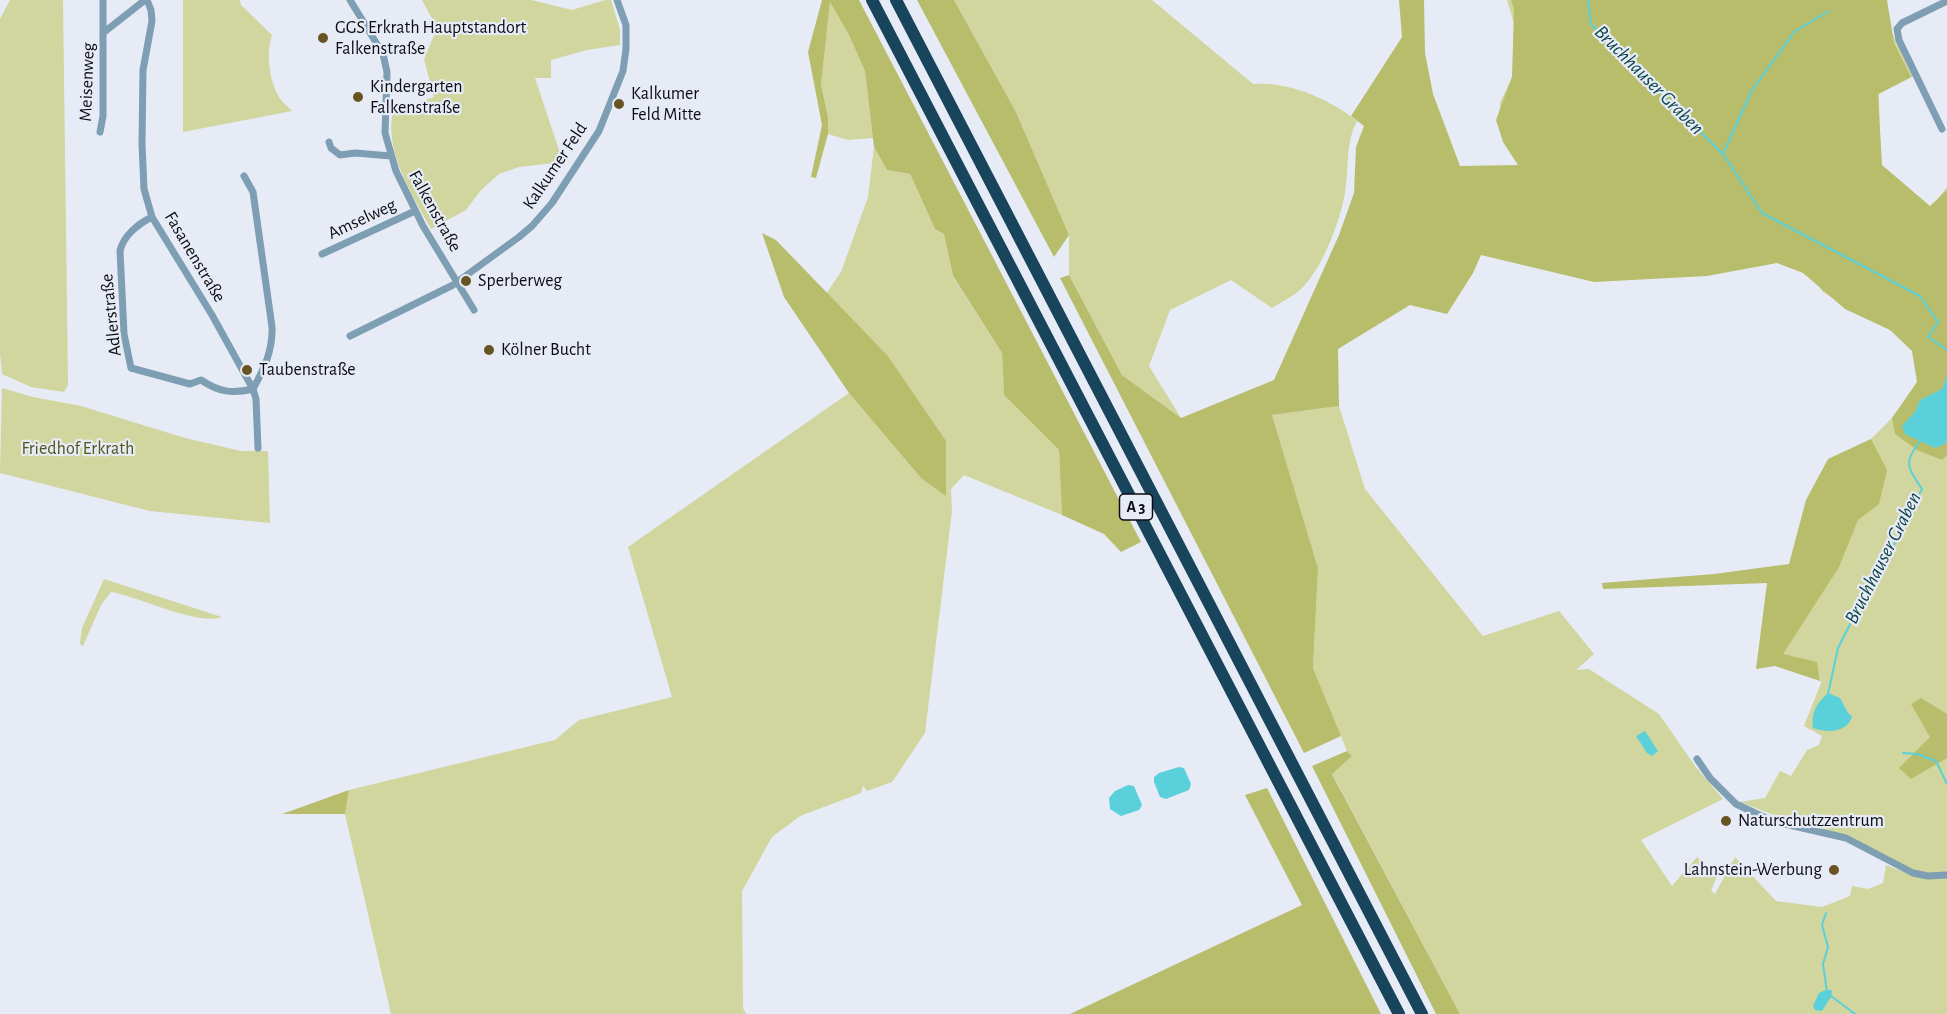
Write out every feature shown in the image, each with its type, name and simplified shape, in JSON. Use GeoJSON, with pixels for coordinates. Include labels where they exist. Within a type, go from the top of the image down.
{"type":"FeatureCollection","features":[{"type":"Feature","properties":{"kind":"highway","name":"A 3"},"geometry":{"type":"LineString","coordinates":[[873,0],[1399,1014]]}},
{"type":"Feature","properties":{"kind":"highway","name":"A 3"},"geometry":{"type":"LineString","coordinates":[[896,0],[1422,1014]]}},
{"type":"Feature","properties":{"kind":"street","name":"Meisenweg"},"geometry":{"type":"LineString","coordinates":[[100,132],[103,116],[103,0]]}},
{"type":"Feature","properties":{"kind":"street","name":"Meisenweg"},"geometry":{"type":"LineString","coordinates":[[103,33],[146,0]]}},
{"type":"Feature","properties":{"kind":"street","name":"Fasanenstraße"},"geometry":{"type":"LineString","coordinates":[[146,0],[151,10],[152,21],[143,70],[144,189],[152,217],[212,315],[253,389],[256,399],[258,448]]}},
{"type":"Feature","properties":{"kind":"street","name":"Falkenstraße"},"geometry":{"type":"LineString","coordinates":[[350,0],[383,54],[387,72],[385,133],[396,171],[414,211],[474,310]]}},
{"type":"Feature","properties":{"kind":"street","name":"Kalkumer Feld"},"geometry":{"type":"LineString","coordinates":[[458,281],[495,256],[532,226],[552,203],[590,146],[610,106],[623,71],[626,25],[617,0]]}},
{"type":"Feature","properties":{"kind":"street"},"geometry":{"type":"LineString","coordinates":[[1942,129],[1899,40],[1897,29],[1902,22],[1947,1]]}},
{"type":"Feature","properties":{"kind":"street","name":"Falkenstraße"},"geometry":{"type":"LineString","coordinates":[[329,142],[331,148],[340,155],[355,153],[391,156]]}},
{"type":"Feature","properties":{"kind":"street"},"geometry":{"type":"LineString","coordinates":[[244,176],[253,192],[273,338],[267,360],[253,389]]}},
{"type":"Feature","properties":{"kind":"street","name":"Amselweg"},"geometry":{"type":"LineString","coordinates":[[322,254],[414,211]]}},
{"type":"Feature","properties":{"kind":"street","name":"Adlerstraße"},"geometry":{"type":"LineString","coordinates":[[152,217],[127,236],[120,252],[124,334],[131,368],[190,384],[201,380],[214,389],[238,392],[253,389]]}},
{"type":"Feature","properties":{"kind":"street"},"geometry":{"type":"LineString","coordinates":[[350,336],[458,281]]}},
{"type":"Feature","properties":{"kind":"street"},"geometry":{"type":"LineString","coordinates":[[1697,759],[1710,778],[1736,804],[1773,821],[1846,838],[1913,873],[1928,876],[1947,875]]}},
{"type":"Feature","properties":{"kind":"green space","name":"Friedhof Erkrath"},"geometry":{"type":"Polygon","coordinates":[[[10,0],[63,0],[68,385],[64,392],[31,387],[2,374],[0,352],[0,19],[10,0]]]}},
{"type":"Feature","properties":{"kind":"green space"},"geometry":{"type":"Polygon","coordinates":[[[183,0],[240,0],[241,5],[272,35],[269,58],[273,83],[280,99],[292,111],[183,132],[183,0]]]}},
{"type":"Feature","properties":{"kind":"green space"},"geometry":{"type":"Polygon","coordinates":[[[422,0],[531,0],[572,10],[611,0],[620,30],[620,45],[587,50],[551,60],[551,78],[535,78],[563,162],[519,167],[499,174],[481,190],[466,210],[431,229],[401,172],[392,142],[391,126],[393,111],[434,97],[424,59],[437,28],[422,0]]]}},
{"type":"Feature","properties":{"kind":"green space"},"geometry":{"type":"Polygon","coordinates":[[[822,0],[859,0],[1141,542],[1121,552],[1104,534],[1062,515],[1059,450],[1004,395],[1002,353],[953,276],[944,234],[935,229],[910,174],[887,170],[874,147],[865,71],[848,33],[830,2],[821,85],[828,117],[828,134],[816,178],[811,177],[822,125],[808,52],[822,0]]]}},
{"type":"Feature","properties":{"kind":"green space"},"geometry":{"type":"Polygon","coordinates":[[[917,0],[954,0],[1016,112],[1069,235],[1054,257],[917,0]]]}},
{"type":"Feature","properties":{"kind":"green space"},"geometry":{"type":"Polygon","coordinates":[[[954,0],[1152,0],[1253,84],[1280,85],[1308,93],[1357,121],[1349,144],[1347,177],[1341,211],[1331,241],[1316,269],[1300,290],[1272,308],[1231,280],[1170,310],[1149,366],[1181,418],[1122,375],[1069,275],[1069,235],[1016,112],[954,0]]]}},
{"type":"Feature","properties":{"kind":"green space"},"geometry":{"type":"Polygon","coordinates":[[[1399,0],[1424,0],[1425,53],[1433,94],[1460,166],[1518,165],[1503,142],[1496,120],[1512,77],[1514,9],[1511,0],[1887,0],[1894,43],[1911,77],[1878,94],[1882,165],[1930,206],[1947,190],[1947,375],[1942,389],[1920,400],[1915,412],[1945,444],[1947,440],[1947,455],[1942,460],[1917,450],[1895,434],[1892,418],[1917,382],[1912,351],[1890,330],[1845,309],[1803,273],[1777,263],[1707,276],[1594,282],[1481,255],[1473,273],[1447,314],[1410,305],[1338,349],[1339,406],[1272,415],[1318,568],[1313,668],[1341,736],[1304,753],[1060,278],[1069,275],[1122,375],[1181,418],[1274,380],[1339,235],[1354,193],[1356,147],[1364,126],[1351,116],[1402,37],[1399,0]]]}},
{"type":"Feature","properties":{"kind":"green space"},"geometry":{"type":"Polygon","coordinates":[[[1507,0],[1884,0],[1889,27],[1914,76],[1879,94],[1880,167],[1928,212],[1947,187],[1947,1014],[1460,1014],[1332,773],[1352,756],[1347,751],[1313,668],[1318,568],[1272,415],[1339,406],[1365,489],[1483,636],[1559,611],[1594,654],[1576,670],[1589,669],[1659,714],[1695,766],[1723,799],[1641,840],[1672,886],[1697,857],[1717,876],[1711,891],[1715,894],[1735,857],[1776,901],[1822,907],[1850,896],[1852,886],[1868,889],[1883,883],[1886,865],[1906,873],[1903,864],[1864,846],[1797,824],[1798,820],[1776,816],[1740,802],[1765,798],[1780,771],[1791,776],[1807,750],[1819,745],[1822,736],[1804,726],[1821,683],[1819,675],[1766,659],[1871,439],[1923,382],[1913,345],[1894,327],[1846,306],[1823,292],[1801,263],[1520,153],[1502,136],[1499,123],[1500,103],[1513,75],[1515,27],[1507,0]]]}},
{"type":"Feature","properties":{"kind":"green space"},"geometry":{"type":"Polygon","coordinates":[[[830,1],[865,71],[873,138],[848,140],[828,134],[828,117],[821,85],[830,1]]]}},
{"type":"Feature","properties":{"kind":"green space"},"geometry":{"type":"Polygon","coordinates":[[[874,147],[887,170],[910,174],[935,229],[944,234],[953,277],[1002,353],[1004,395],[1059,450],[1062,515],[964,475],[951,489],[952,511],[925,733],[892,782],[867,791],[863,786],[861,793],[800,816],[772,837],[742,891],[743,1008],[746,1014],[391,1014],[345,814],[349,790],[555,740],[579,720],[672,697],[628,547],[849,393],[921,478],[887,355],[826,294],[841,272],[868,197],[874,147]]]}},
{"type":"Feature","properties":{"kind":"green space"},"geometry":{"type":"Polygon","coordinates":[[[762,233],[776,240],[887,355],[946,441],[946,496],[921,478],[849,393],[784,297],[762,233]]]}},
{"type":"Feature","properties":{"kind":"green space","name":"Friedhof Erkrath"},"geometry":{"type":"Polygon","coordinates":[[[2,388],[33,397],[81,406],[185,438],[241,451],[268,451],[270,523],[150,511],[0,473],[2,388]]]}},
{"type":"Feature","properties":{"kind":"green space"},"geometry":{"type":"Polygon","coordinates":[[[1871,439],[1887,470],[1879,504],[1858,520],[1839,567],[1783,654],[1817,662],[1820,681],[1775,666],[1756,669],[1767,583],[1603,589],[1602,583],[1714,574],[1789,564],[1806,500],[1828,459],[1871,439]]]}},
{"type":"Feature","properties":{"kind":"green space"},"geometry":{"type":"Polygon","coordinates":[[[104,579],[222,617],[211,619],[183,614],[111,592],[101,605],[83,646],[80,644],[82,628],[104,579]]]}},
{"type":"Feature","properties":{"kind":"green space"},"geometry":{"type":"Polygon","coordinates":[[[1921,698],[1947,714],[1947,758],[1911,779],[1899,768],[1930,737],[1911,704],[1921,698]]]}},
{"type":"Feature","properties":{"kind":"green space"},"geometry":{"type":"Polygon","coordinates":[[[1347,751],[1352,756],[1332,774],[1460,1014],[1436,1014],[1312,766],[1347,751]]]}},
{"type":"Feature","properties":{"kind":"green space"},"geometry":{"type":"Polygon","coordinates":[[[1267,788],[1381,1014],[1070,1014],[1302,905],[1245,795],[1267,788]]]}},
{"type":"Feature","properties":{"kind":"green space"},"geometry":{"type":"Polygon","coordinates":[[[349,790],[345,814],[282,814],[349,790]]]}},
{"type":"Feature","properties":{"kind":"water"},"geometry":{"type":"Polygon","coordinates":[[[1947,375],[1947,440],[1945,444],[1935,448],[1905,434],[1902,426],[1915,412],[1920,400],[1942,389],[1947,375]]]}},
{"type":"Feature","properties":{"kind":"water"},"geometry":{"type":"Polygon","coordinates":[[[1828,693],[1840,698],[1852,716],[1850,722],[1842,729],[1824,731],[1813,728],[1815,709],[1828,693]]]}},
{"type":"Feature","properties":{"kind":"water"},"geometry":{"type":"Polygon","coordinates":[[[1645,731],[1658,751],[1652,756],[1647,753],[1636,736],[1645,731]]]}},
{"type":"Feature","properties":{"kind":"water"},"geometry":{"type":"Polygon","coordinates":[[[1179,767],[1184,768],[1191,784],[1189,790],[1166,799],[1160,797],[1154,777],[1159,773],[1179,767]]]}},
{"type":"Feature","properties":{"kind":"water"},"geometry":{"type":"Polygon","coordinates":[[[1128,785],[1134,786],[1142,805],[1139,810],[1121,816],[1110,809],[1109,798],[1115,791],[1128,785]]]}},
{"type":"Feature","properties":{"kind":"water"},"geometry":{"type":"Polygon","coordinates":[[[1832,990],[1831,997],[1822,1011],[1815,1010],[1813,1006],[1819,993],[1832,990]]]}},
{"type":"Feature","properties":{"kind":"waterway","name":"Bruchhauser Graben"},"geometry":{"type":"LineString","coordinates":[[1588,0],[1591,24],[1723,154],[1762,213],[1920,296],[1938,322],[1928,337],[1947,350]]}},
{"type":"Feature","properties":{"kind":"waterway","name":"Bruchhauser Graben"},"geometry":{"type":"LineString","coordinates":[[1723,154],[1751,92],[1794,32],[1829,11]]}},
{"type":"Feature","properties":{"kind":"waterway","name":"Bruchhauser Graben"},"geometry":{"type":"LineString","coordinates":[[1828,694],[1838,648],[1863,599],[1867,598],[1922,489],[1909,464],[1911,454],[1921,440]]}},
{"type":"Feature","properties":{"kind":"waterway","name":"Bruchhauser Graben"},"geometry":{"type":"LineString","coordinates":[[1903,753],[1917,754],[1936,761],[1947,784]]}},
{"type":"Feature","properties":{"kind":"waterway"},"geometry":{"type":"LineString","coordinates":[[1826,913],[1822,925],[1828,947],[1823,964],[1827,992]]}},
{"type":"Feature","properties":{"kind":"waterway"},"geometry":{"type":"LineString","coordinates":[[1831,996],[1855,1014]]}},
{"type":"Feature","properties":{"kind":"place","name":"GGS Erkrath Hauptstandort Falkenstraße"},"geometry":{"type":"Point","coordinates":[323,38]}},
{"type":"Feature","properties":{"kind":"place","name":"Kindergarten Falkenstraße"},"geometry":{"type":"Point","coordinates":[358,97]}},
{"type":"Feature","properties":{"kind":"place","name":"Kalkumer Feld Mitte"},"geometry":{"type":"Point","coordinates":[619,104]}},
{"type":"Feature","properties":{"kind":"place","name":"Sperberweg"},"geometry":{"type":"Point","coordinates":[466,281]}},
{"type":"Feature","properties":{"kind":"place","name":"Kölner Bucht"},"geometry":{"type":"Point","coordinates":[489,350]}},
{"type":"Feature","properties":{"kind":"place","name":"Taubenstraße"},"geometry":{"type":"Point","coordinates":[247,370]}},
{"type":"Feature","properties":{"kind":"place","name":"Naturschutzzentrum"},"geometry":{"type":"Point","coordinates":[1726,821]}},
{"type":"Feature","properties":{"kind":"place","name":"Lahnstein-Werbung"},"geometry":{"type":"Point","coordinates":[1834,870]}}]}
